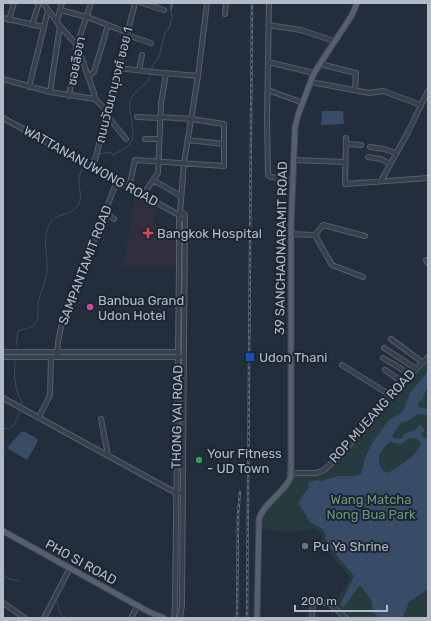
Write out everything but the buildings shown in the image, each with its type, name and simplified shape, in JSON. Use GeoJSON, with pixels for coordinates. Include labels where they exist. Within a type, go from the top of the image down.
{"type":"FeatureCollection","features":[{"type":"Feature","properties":{"kind":"main road","name":"39 SANCHAONARAMIT ROAD"},"geometry":{"type":"LineString","coordinates":[[257,618],[260,519],[262,512],[267,505],[290,480],[291,234],[295,127],[314,73],[352,15],[357,3]]}},
{"type":"Feature","properties":{"kind":"main road","name":"PHO SI ROAD"},"geometry":{"type":"LineString","coordinates":[[3,531],[138,605],[156,618]]}},
{"type":"Feature","properties":{"kind":"main road","name":"PHO SI ROAD"},"geometry":{"type":"LineString","coordinates":[[149,612],[164,618]]}},
{"type":"Feature","properties":{"kind":"street"},"geometry":{"type":"LineString","coordinates":[[9,20],[14,3]]}},
{"type":"Feature","properties":{"kind":"street"},"geometry":{"type":"LineString","coordinates":[[32,25],[39,3]]}},
{"type":"Feature","properties":{"kind":"street"},"geometry":{"type":"LineString","coordinates":[[43,3],[60,26],[77,45],[89,76],[95,99],[126,139]]}},
{"type":"Feature","properties":{"kind":"street"},"geometry":{"type":"LineString","coordinates":[[57,21],[62,3]]}},
{"type":"Feature","properties":{"kind":"street","name":"ซอยลือชา"},"geometry":{"type":"LineString","coordinates":[[70,96],[77,45],[91,3]]}},
{"type":"Feature","properties":{"kind":"street","name":"ถนนวัฒนานุวงศ์ ซอย 1"},"geometry":{"type":"LineString","coordinates":[[93,168],[135,3]]}},
{"type":"Feature","properties":{"kind":"street"},"geometry":{"type":"LineString","coordinates":[[142,3],[164,10]]}},
{"type":"Feature","properties":{"kind":"street","name":"THONG YAI ROAD"},"geometry":{"type":"LineString","coordinates":[[174,618],[179,215],[184,163],[198,76],[207,3]]}},
{"type":"Feature","properties":{"kind":"street"},"geometry":{"type":"LineString","coordinates":[[225,14],[226,3]]}},
{"type":"Feature","properties":{"kind":"street"},"geometry":{"type":"LineString","coordinates":[[269,3],[268,175],[270,177],[293,180]]}},
{"type":"Feature","properties":{"kind":"street"},"geometry":{"type":"LineString","coordinates":[[29,87],[48,10]]}},
{"type":"Feature","properties":{"kind":"street"},"geometry":{"type":"LineString","coordinates":[[60,10],[87,17],[152,43]]}},
{"type":"Feature","properties":{"kind":"street"},"geometry":{"type":"LineString","coordinates":[[3,18],[44,27]]}},
{"type":"Feature","properties":{"kind":"street"},"geometry":{"type":"LineString","coordinates":[[89,76],[94,72],[108,25]]}},
{"type":"Feature","properties":{"kind":"street"},"geometry":{"type":"LineString","coordinates":[[268,25],[301,30],[334,41]]}},
{"type":"Feature","properties":{"kind":"street"},"geometry":{"type":"LineString","coordinates":[[50,92],[60,26]]}},
{"type":"Feature","properties":{"kind":"street"},"geometry":{"type":"LineString","coordinates":[[139,70],[142,55]]}},
{"type":"Feature","properties":{"kind":"street"},"geometry":{"type":"LineString","coordinates":[[268,62],[314,73]]}},
{"type":"Feature","properties":{"kind":"street"},"geometry":{"type":"LineString","coordinates":[[320,64],[356,73],[355,90]]}},
{"type":"Feature","properties":{"kind":"street"},"geometry":{"type":"LineString","coordinates":[[118,68],[198,76]]}},
{"type":"Feature","properties":{"kind":"street"},"geometry":{"type":"LineString","coordinates":[[143,196],[158,173],[161,103],[166,74]]}},
{"type":"Feature","properties":{"kind":"street"},"geometry":{"type":"LineString","coordinates":[[3,79],[50,92],[95,99]]}},
{"type":"Feature","properties":{"kind":"street"},"geometry":{"type":"LineString","coordinates":[[311,82],[369,93],[383,91],[421,105]]}},
{"type":"Feature","properties":{"kind":"street"},"geometry":{"type":"LineString","coordinates":[[268,90],[303,103]]}},
{"type":"Feature","properties":{"kind":"street"},"geometry":{"type":"LineString","coordinates":[[381,181],[428,91]]}},
{"type":"Feature","properties":{"kind":"street"},"geometry":{"type":"LineString","coordinates":[[129,188],[135,160],[224,166],[224,124],[191,118],[137,117]]}},
{"type":"Feature","properties":{"kind":"street","name":"WATTANANUWONG ROAD"},"geometry":{"type":"LineString","coordinates":[[3,118],[143,196],[179,215],[184,214],[184,217]]}},
{"type":"Feature","properties":{"kind":"street"},"geometry":{"type":"LineString","coordinates":[[346,138],[345,184],[428,178]]}},
{"type":"Feature","properties":{"kind":"street"},"geometry":{"type":"LineString","coordinates":[[145,139],[159,139]]}},
{"type":"Feature","properties":{"kind":"street"},"geometry":{"type":"LineString","coordinates":[[188,140],[224,144]]}},
{"type":"Feature","properties":{"kind":"street"},"geometry":{"type":"LineString","coordinates":[[346,144],[361,145]]}},
{"type":"Feature","properties":{"kind":"street"},"geometry":{"type":"LineString","coordinates":[[370,147],[396,153]]}},
{"type":"Feature","properties":{"kind":"street"},"geometry":{"type":"LineString","coordinates":[[368,157],[381,159],[390,164]]}},
{"type":"Feature","properties":{"kind":"street"},"geometry":{"type":"LineString","coordinates":[[294,160],[345,162]]}},
{"type":"Feature","properties":{"kind":"street"},"geometry":{"type":"LineString","coordinates":[[153,180],[181,196]]}},
{"type":"Feature","properties":{"kind":"street","name":"SAMPANTAMIT ROAD"},"geometry":{"type":"LineString","coordinates":[[57,357],[62,322],[117,181]]}},
{"type":"Feature","properties":{"kind":"street"},"geometry":{"type":"LineString","coordinates":[[105,212],[114,219]]}},
{"type":"Feature","properties":{"kind":"street","name":"THONG YAI ROAD"},"geometry":{"type":"LineString","coordinates":[[180,618],[182,605],[184,217]]}},
{"type":"Feature","properties":{"kind":"street"},"geometry":{"type":"LineString","coordinates":[[315,235],[323,225],[366,236]]}},
{"type":"Feature","properties":{"kind":"street"},"geometry":{"type":"LineString","coordinates":[[179,234],[185,234]]}},
{"type":"Feature","properties":{"kind":"street"},"geometry":{"type":"LineString","coordinates":[[291,234],[315,235]]}},
{"type":"Feature","properties":{"kind":"street"},"geometry":{"type":"LineString","coordinates":[[315,235],[332,264],[362,277]]}},
{"type":"Feature","properties":{"kind":"street"},"geometry":{"type":"LineString","coordinates":[[391,339],[422,362]]}},
{"type":"Feature","properties":{"kind":"street"},"geometry":{"type":"LineString","coordinates":[[384,348],[415,368]]}},
{"type":"Feature","properties":{"kind":"street"},"geometry":{"type":"LineString","coordinates":[[8,357],[9,351]]}},
{"type":"Feature","properties":{"kind":"street"},"geometry":{"type":"LineString","coordinates":[[110,357],[111,351]]}},
{"type":"Feature","properties":{"kind":"street"},"geometry":{"type":"LineString","coordinates":[[3,352],[121,351],[178,355]]}},
{"type":"Feature","properties":{"kind":"street"},"geometry":{"type":"LineString","coordinates":[[121,351],[121,357]]}},
{"type":"Feature","properties":{"kind":"street"},"geometry":{"type":"LineString","coordinates":[[3,357],[121,357],[184,355]]}},
{"type":"Feature","properties":{"kind":"street"},"geometry":{"type":"LineString","coordinates":[[39,417],[50,395],[51,357]]}},
{"type":"Feature","properties":{"kind":"street","name":"ROP MUEANG ROAD"},"geometry":{"type":"LineString","coordinates":[[290,473],[316,473],[324,470],[344,452],[380,405],[415,368],[428,357]]}},
{"type":"Feature","properties":{"kind":"street"},"geometry":{"type":"LineString","coordinates":[[383,358],[409,375]]}},
{"type":"Feature","properties":{"kind":"street"},"geometry":{"type":"LineString","coordinates":[[342,365],[390,395]]}},
{"type":"Feature","properties":{"kind":"street"},"geometry":{"type":"LineString","coordinates":[[385,370],[402,382]]}},
{"type":"Feature","properties":{"kind":"street"},"geometry":{"type":"LineString","coordinates":[[3,398],[176,493],[183,493]]}},
{"type":"Feature","properties":{"kind":"street"},"geometry":{"type":"LineString","coordinates":[[101,419],[108,455]]}},
{"type":"Feature","properties":{"kind":"street"},"geometry":{"type":"LineString","coordinates":[[44,618],[70,568]]}},
{"type":"Feature","properties":{"kind":"street"},"geometry":{"type":"LineString","coordinates":[[312,618],[313,600],[330,604],[346,618]]}},
{"type":"Feature","properties":{"kind":"street"},"geometry":{"type":"LineString","coordinates":[[3,603],[25,618]]}},
{"type":"Feature","properties":{"kind":"street"},"geometry":{"type":"LineString","coordinates":[[131,618],[138,605]]}},
{"type":"Feature","properties":{"kind":"street"},"geometry":{"type":"LineString","coordinates":[[175,605],[182,605]]}},
{"type":"Feature","properties":{"kind":"shaded area","name":"Bangkok Hospital"},"geometry":{"type":"Polygon","coordinates":[[[136,193],[156,205],[155,225],[177,241],[177,266],[123,266],[136,193]]]}},
{"type":"Feature","properties":{"kind":"green space","name":"Wang Matcha Nong Bua Park"},"geometry":{"type":"Polygon","coordinates":[[[428,359],[428,618],[353,618],[345,615],[335,604],[350,578],[321,542],[322,535],[319,531],[315,529],[291,532],[261,529],[262,518],[266,509],[294,476],[317,475],[329,469],[420,366],[428,359]]]}},
{"type":"Feature","properties":{"kind":"water"},"geometry":{"type":"Polygon","coordinates":[[[322,111],[343,111],[344,124],[321,125],[322,111]]]}},
{"type":"Feature","properties":{"kind":"water","name":"Wang Matcha Nong Bua Park"},"geometry":{"type":"Polygon","coordinates":[[[428,371],[428,389],[426,390],[422,400],[418,403],[418,407],[428,409],[428,415],[419,414],[401,423],[392,436],[394,438],[401,439],[404,434],[415,430],[420,425],[424,429],[424,432],[420,433],[424,438],[428,438],[428,589],[409,602],[404,615],[401,618],[380,618],[373,612],[371,600],[360,585],[343,608],[340,605],[354,576],[328,545],[323,530],[310,522],[298,502],[309,487],[308,483],[316,480],[322,481],[338,476],[355,476],[361,474],[365,458],[372,443],[388,421],[403,411],[410,393],[428,371]],[[410,438],[400,444],[390,441],[381,452],[379,458],[383,471],[388,473],[416,452],[421,443],[415,438],[410,438]]]}},
{"type":"Feature","properties":{"kind":"water"},"geometry":{"type":"Polygon","coordinates":[[[21,432],[25,432],[38,439],[27,460],[7,448],[21,432]]]}},
{"type":"Feature","properties":{"kind":"waterway"},"geometry":{"type":"LineString","coordinates":[[171,9],[172,3]]}},
{"type":"Feature","properties":{"kind":"waterway"},"geometry":{"type":"LineString","coordinates":[[152,70],[152,66],[159,57],[165,33],[170,26],[172,17],[171,9]]}},
{"type":"Feature","properties":{"kind":"waterway"},"geometry":{"type":"LineString","coordinates":[[98,154],[110,152],[113,155],[129,145],[133,135],[130,102],[134,94],[148,81],[151,73]]}},
{"type":"Feature","properties":{"kind":"waterway"},"geometry":{"type":"LineString","coordinates":[[87,162],[95,155]]}},
{"type":"Feature","properties":{"kind":"waterway"},"geometry":{"type":"LineString","coordinates":[[16,346],[18,331],[32,326],[37,320],[38,303],[47,270],[46,236],[49,225],[55,218],[75,209],[78,205],[80,200],[79,177],[85,165]]}},
{"type":"Feature","properties":{"kind":"waterway"},"geometry":{"type":"LineString","coordinates":[[15,361],[15,383],[23,404]]}},
{"type":"Feature","properties":{"kind":"waterway"},"geometry":{"type":"LineString","coordinates":[[3,428],[7,429],[14,425],[20,411]]}},
{"type":"Feature","properties":{"kind":"waterway"},"geometry":{"type":"LineString","coordinates":[[3,575],[9,579],[19,581]]}},
{"type":"Feature","properties":{"kind":"waterway"},"geometry":{"type":"LineString","coordinates":[[57,600],[59,610],[66,618]]}},
{"type":"Feature","properties":{"kind":"railway"},"geometry":{"type":"LineString","coordinates":[[247,618],[252,3]]}},
{"type":"Feature","properties":{"kind":"railway"},"geometry":{"type":"LineString","coordinates":[[237,618],[238,515],[240,492]]}},
{"type":"Feature","properties":{"kind":"place","name":"Bangkok Hospital"},"geometry":{"type":"Point","coordinates":[148,233]}},
{"type":"Feature","properties":{"kind":"place","name":"Banbua Grand Udon Hotel"},"geometry":{"type":"Point","coordinates":[90,307]}},
{"type":"Feature","properties":{"kind":"place","name":"Udon Thani"},"geometry":{"type":"Point","coordinates":[250,357]}},
{"type":"Feature","properties":{"kind":"place","name":"Your Fitness - UD Town"},"geometry":{"type":"Point","coordinates":[199,460]}},
{"type":"Feature","properties":{"kind":"place","name":"Pu Ya Shrine"},"geometry":{"type":"Point","coordinates":[305,546]}}]}
